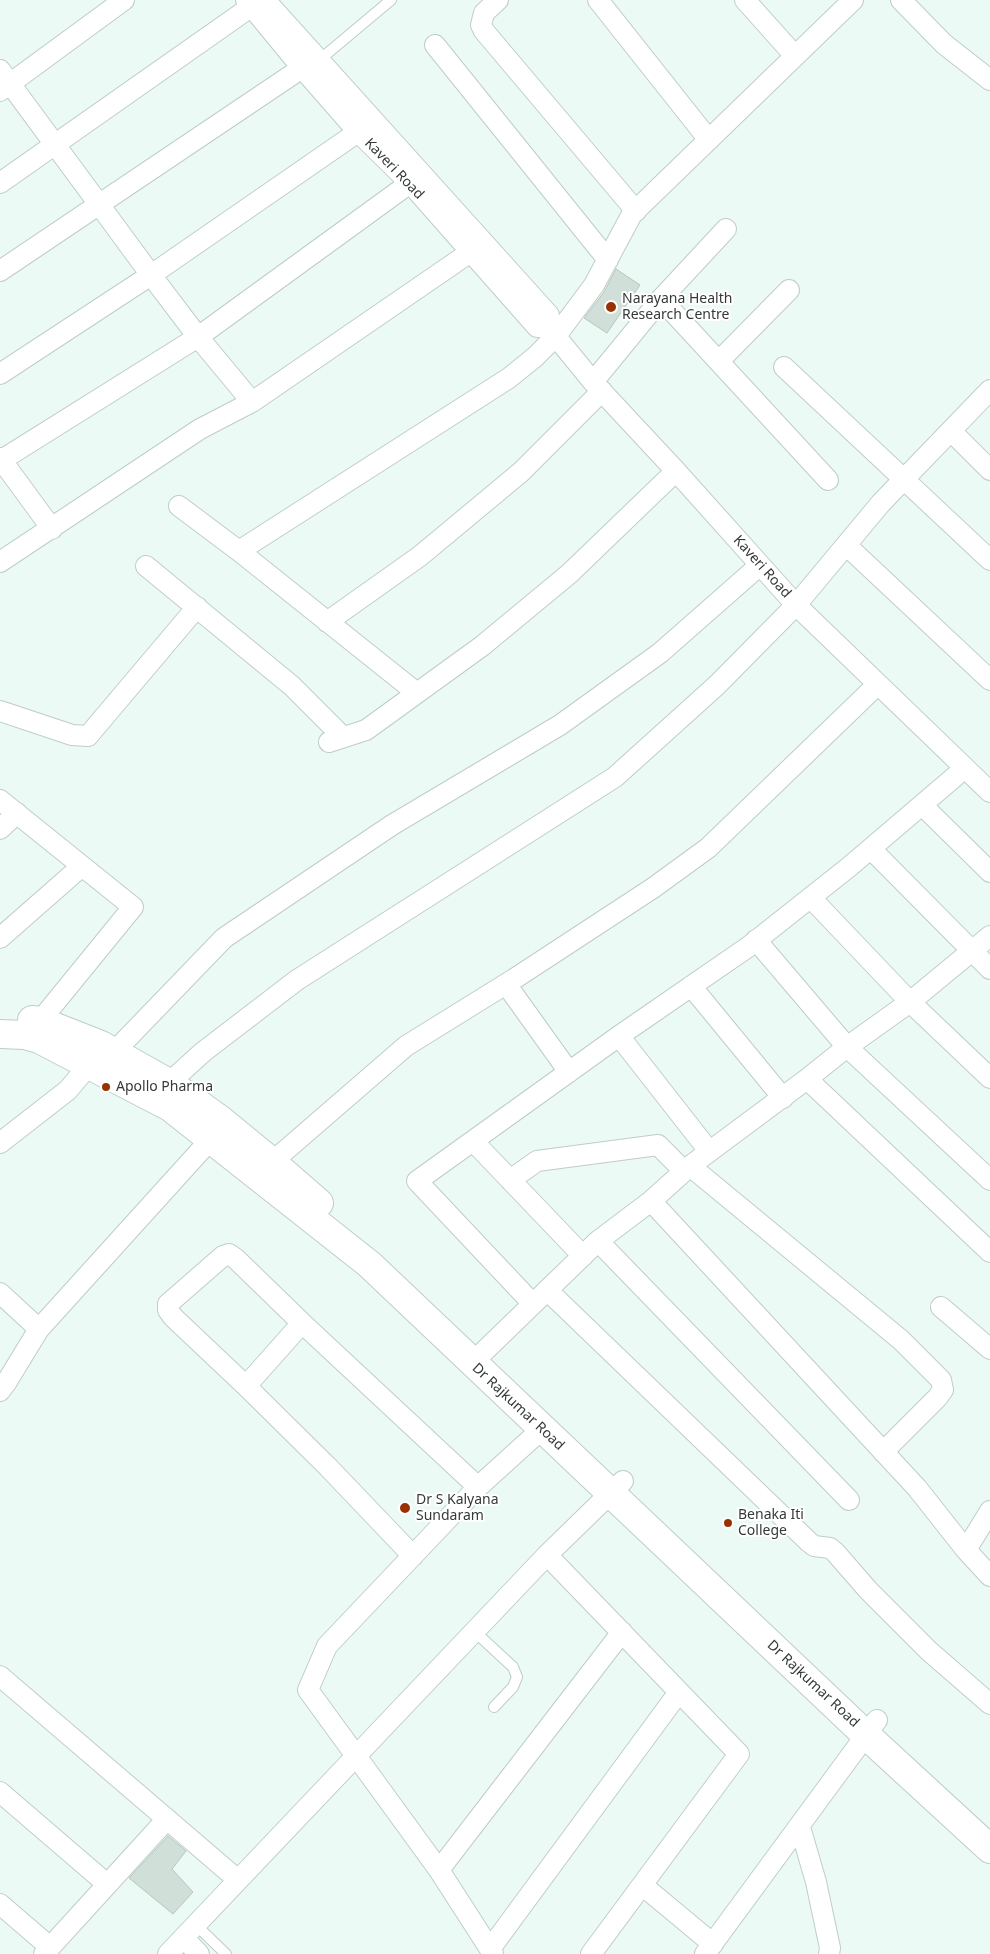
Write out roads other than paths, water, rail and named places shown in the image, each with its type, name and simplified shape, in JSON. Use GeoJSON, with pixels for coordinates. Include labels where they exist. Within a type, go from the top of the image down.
{"type":"FeatureCollection","features":[{"type":"Feature","properties":{"kind":"main road","name":"Dr Rajkumar Road"},"geometry":{"type":"LineString","coordinates":[[0,1030],[40,1021],[114,1051],[169,1083],[222,1122],[272,1162],[354,1233],[382,1253],[542,1429],[617,1487]]}},
{"type":"Feature","properties":{"kind":"main road","name":"Dr Rajkumar Road"},"geometry":{"type":"LineString","coordinates":[[0,1030],[38,1039],[170,1106],[369,1264],[478,1357],[872,1727],[990,1849]]}},
{"type":"Feature","properties":{"kind":"main road","name":"Dr Rajkumar Road"},"geometry":{"type":"LineString","coordinates":[[872,1727],[990,1824]]}},
{"type":"Feature","properties":{"kind":"street"},"geometry":{"type":"LineString","coordinates":[[124,0],[3,82],[55,145],[198,337],[252,402]]}},
{"type":"Feature","properties":{"kind":"street"},"geometry":{"type":"LineString","coordinates":[[498,0],[484,12],[481,25],[484,31],[636,211]]}},
{"type":"Feature","properties":{"kind":"street"},"geometry":{"type":"LineString","coordinates":[[598,0],[709,140]]}},
{"type":"Feature","properties":{"kind":"street"},"geometry":{"type":"LineString","coordinates":[[745,0],[795,56]]}},
{"type":"Feature","properties":{"kind":"street"},"geometry":{"type":"LineString","coordinates":[[239,551],[509,378],[534,357],[594,285],[632,214],[853,0]]}},
{"type":"Feature","properties":{"kind":"street"},"geometry":{"type":"LineString","coordinates":[[900,0],[944,44],[990,80]]}},
{"type":"Feature","properties":{"kind":"street"},"geometry":{"type":"LineString","coordinates":[[0,182],[255,2]]}},
{"type":"Feature","properties":{"kind":"street","name":"Kaveri Road"},"geometry":{"type":"LineString","coordinates":[[255,2],[364,125],[549,315],[553,332],[597,387],[676,471],[759,566],[796,605],[990,792]]}},
{"type":"Feature","properties":{"kind":"street"},"geometry":{"type":"LineString","coordinates":[[435,45],[608,260]]}},
{"type":"Feature","properties":{"kind":"street"},"geometry":{"type":"LineString","coordinates":[[0,271],[310,65]]}},
{"type":"Feature","properties":{"kind":"street"},"geometry":{"type":"LineString","coordinates":[[0,374],[151,275],[364,125]]}},
{"type":"Feature","properties":{"kind":"street","name":"Kaveri Road"},"geometry":{"type":"LineString","coordinates":[[364,125],[410,183],[472,251],[537,327],[553,332]]}},
{"type":"Feature","properties":{"kind":"street"},"geometry":{"type":"LineString","coordinates":[[52,529],[1,460],[198,337],[410,183]]}},
{"type":"Feature","properties":{"kind":"street"},"geometry":{"type":"LineString","coordinates":[[327,622],[420,556],[520,472],[597,387],[661,299],[726,229]]}},
{"type":"Feature","properties":{"kind":"street"},"geometry":{"type":"LineString","coordinates":[[0,562],[200,429],[252,402],[472,251]]}},
{"type":"Feature","properties":{"kind":"street"},"geometry":{"type":"LineString","coordinates":[[718,361],[789,290]]}},
{"type":"Feature","properties":{"kind":"street"},"geometry":{"type":"LineString","coordinates":[[661,299],[828,480]]}},
{"type":"Feature","properties":{"kind":"street"},"geometry":{"type":"LineString","coordinates":[[784,367],[990,560]]}},
{"type":"Feature","properties":{"kind":"street"},"geometry":{"type":"LineString","coordinates":[[169,1083],[203,1052],[297,980],[615,777],[717,685],[796,605],[904,480],[990,390]]}},
{"type":"Feature","properties":{"kind":"street"},"geometry":{"type":"LineString","coordinates":[[951,431],[990,470]]}},
{"type":"Feature","properties":{"kind":"street"},"geometry":{"type":"LineString","coordinates":[[146,566],[292,686],[336,739],[366,730],[482,646],[569,574],[676,471]]}},
{"type":"Feature","properties":{"kind":"street"},"geometry":{"type":"LineString","coordinates":[[179,506],[239,551],[417,693]]}},
{"type":"Feature","properties":{"kind":"street"},"geometry":{"type":"LineString","coordinates":[[846,545],[990,680]]}},
{"type":"Feature","properties":{"kind":"street"},"geometry":{"type":"LineString","coordinates":[[114,1051],[224,938],[392,825],[560,725],[660,653],[759,566]]}},
{"type":"Feature","properties":{"kind":"street"},"geometry":{"type":"LineString","coordinates":[[0,711],[72,735],[88,736],[196,607]]}},
{"type":"Feature","properties":{"kind":"street"},"geometry":{"type":"LineString","coordinates":[[272,1162],[406,1046],[506,984],[653,888],[708,848],[878,684]]}},
{"type":"Feature","properties":{"kind":"street"},"geometry":{"type":"LineString","coordinates":[[965,768],[871,849],[756,940],[417,1181],[540,1297],[809,1542],[814,1546],[830,1548],[835,1552],[868,1590],[929,1651],[990,1704]]}},
{"type":"Feature","properties":{"kind":"street"},"geometry":{"type":"LineString","coordinates":[[0,800],[133,907],[40,1021]]}},
{"type":"Feature","properties":{"kind":"street"},"geometry":{"type":"LineString","coordinates":[[922,804],[990,872]]}},
{"type":"Feature","properties":{"kind":"street"},"geometry":{"type":"LineString","coordinates":[[0,829],[17,814]]}},
{"type":"Feature","properties":{"kind":"street"},"geometry":{"type":"LineString","coordinates":[[871,849],[990,969]]}},
{"type":"Feature","properties":{"kind":"street"},"geometry":{"type":"LineString","coordinates":[[0,938],[82,866]]}},
{"type":"Feature","properties":{"kind":"street"},"geometry":{"type":"LineString","coordinates":[[811,898],[910,1002],[990,1078]]}},
{"type":"Feature","properties":{"kind":"street"},"geometry":{"type":"LineString","coordinates":[[478,1357],[598,1241],[651,1201],[687,1168],[807,1080],[847,1047],[910,1002],[990,936]]}},
{"type":"Feature","properties":{"kind":"street"},"geometry":{"type":"LineString","coordinates":[[756,940],[847,1047],[990,1180]]}},
{"type":"Feature","properties":{"kind":"street"},"geometry":{"type":"LineString","coordinates":[[506,984],[569,1072]]}},
{"type":"Feature","properties":{"kind":"street"},"geometry":{"type":"LineString","coordinates":[[691,986],[782,1098]]}},
{"type":"Feature","properties":{"kind":"street"},"geometry":{"type":"LineString","coordinates":[[619,1036],[708,1152]]}},
{"type":"Feature","properties":{"kind":"street"},"geometry":{"type":"LineString","coordinates":[[0,1144],[68,1090],[89,1065]]}},
{"type":"Feature","properties":{"kind":"street"},"geometry":{"type":"LineString","coordinates":[[807,1080],[990,1252]]}},
{"type":"Feature","properties":{"kind":"street"},"geometry":{"type":"LineString","coordinates":[[0,1390],[38,1329],[211,1139]]}},
{"type":"Feature","properties":{"kind":"street"},"geometry":{"type":"LineString","coordinates":[[473,1141],[583,1256]]}},
{"type":"Feature","properties":{"kind":"street"},"geometry":{"type":"LineString","coordinates":[[510,1180],[537,1162],[658,1146],[902,1340],[941,1380],[943,1390],[937,1398],[883,1452]]}},
{"type":"Feature","properties":{"kind":"street"},"geometry":{"type":"LineString","coordinates":[[651,1201],[917,1488],[966,1550],[990,1576]]}},
{"type":"Feature","properties":{"kind":"street"},"geometry":{"type":"LineString","coordinates":[[598,1241],[849,1500]]}},
{"type":"Feature","properties":{"kind":"street"},"geometry":{"type":"LineString","coordinates":[[413,1556],[328,1467],[173,1317],[168,1310],[168,1304],[223,1256],[229,1254],[236,1258],[302,1323],[478,1487]]}},
{"type":"Feature","properties":{"kind":"street"},"geometry":{"type":"LineString","coordinates":[[0,1293],[38,1329]]}},
{"type":"Feature","properties":{"kind":"street"},"geometry":{"type":"LineString","coordinates":[[941,1306],[990,1349]]}},
{"type":"Feature","properties":{"kind":"street"},"geometry":{"type":"LineString","coordinates":[[246,1386],[302,1323]]}},
{"type":"Feature","properties":{"kind":"street"},"geometry":{"type":"LineString","coordinates":[[542,1429],[478,1487],[327,1646],[308,1690],[439,1870],[492,1952],[679,1692]]}},
{"type":"Feature","properties":{"kind":"street"},"geometry":{"type":"LineString","coordinates":[[168,1954],[547,1555],[617,1487]]}},
{"type":"Feature","properties":{"kind":"street"},"geometry":{"type":"LineString","coordinates":[[966,1550],[990,1511]]}},
{"type":"Feature","properties":{"kind":"street"},"geometry":{"type":"LineString","coordinates":[[547,1555],[739,1754],[591,1954]]}},
{"type":"Feature","properties":{"kind":"street"},"geometry":{"type":"LineString","coordinates":[[439,1870],[622,1632]]}},
{"type":"Feature","properties":{"kind":"street"},"geometry":{"type":"LineString","coordinates":[[0,1676],[238,1880]]}},
{"type":"Feature","properties":{"kind":"street"},"geometry":{"type":"LineString","coordinates":[[642,1885],[709,1949],[872,1727]]}},
{"type":"Feature","properties":{"kind":"street"},"geometry":{"type":"LineString","coordinates":[[0,1792],[107,1884]]}},
{"type":"Feature","properties":{"kind":"street"},"geometry":{"type":"LineString","coordinates":[[0,1904],[47,1950],[167,1819]]}},
{"type":"Feature","properties":{"kind":"street"},"geometry":{"type":"LineString","coordinates":[[800,1827],[816,1882],[828,1952]]}},
{"type":"Feature","properties":{"kind":"street"},"geometry":{"type":"LineString","coordinates":[[190,1931],[199,1954]]}},
{"type":"Feature","properties":{"kind":"lane"},"geometry":{"type":"LineString","coordinates":[[310,65],[391,0]]}},
{"type":"Feature","properties":{"kind":"lane"},"geometry":{"type":"LineString","coordinates":[[474,1631],[512,1667],[517,1677],[513,1687],[494,1707]]}},
{"type":"Feature","properties":{"kind":"lane"},"geometry":{"type":"LineString","coordinates":[[190,1931],[226,1954]]}},
{"type":"Feature","properties":{"kind":"place","name":"Narayana Health Research Centre"},"geometry":{"type":"Point","coordinates":[611,307]}},
{"type":"Feature","properties":{"kind":"place","name":"Apollo Pharma"},"geometry":{"type":"Point","coordinates":[106,1087]}},
{"type":"Feature","properties":{"kind":"place","name":"Dr S Kalyana Sundaram"},"geometry":{"type":"Point","coordinates":[405,1508]}},
{"type":"Feature","properties":{"kind":"place","name":"Benaka Iti College"},"geometry":{"type":"Point","coordinates":[728,1523]}}]}
